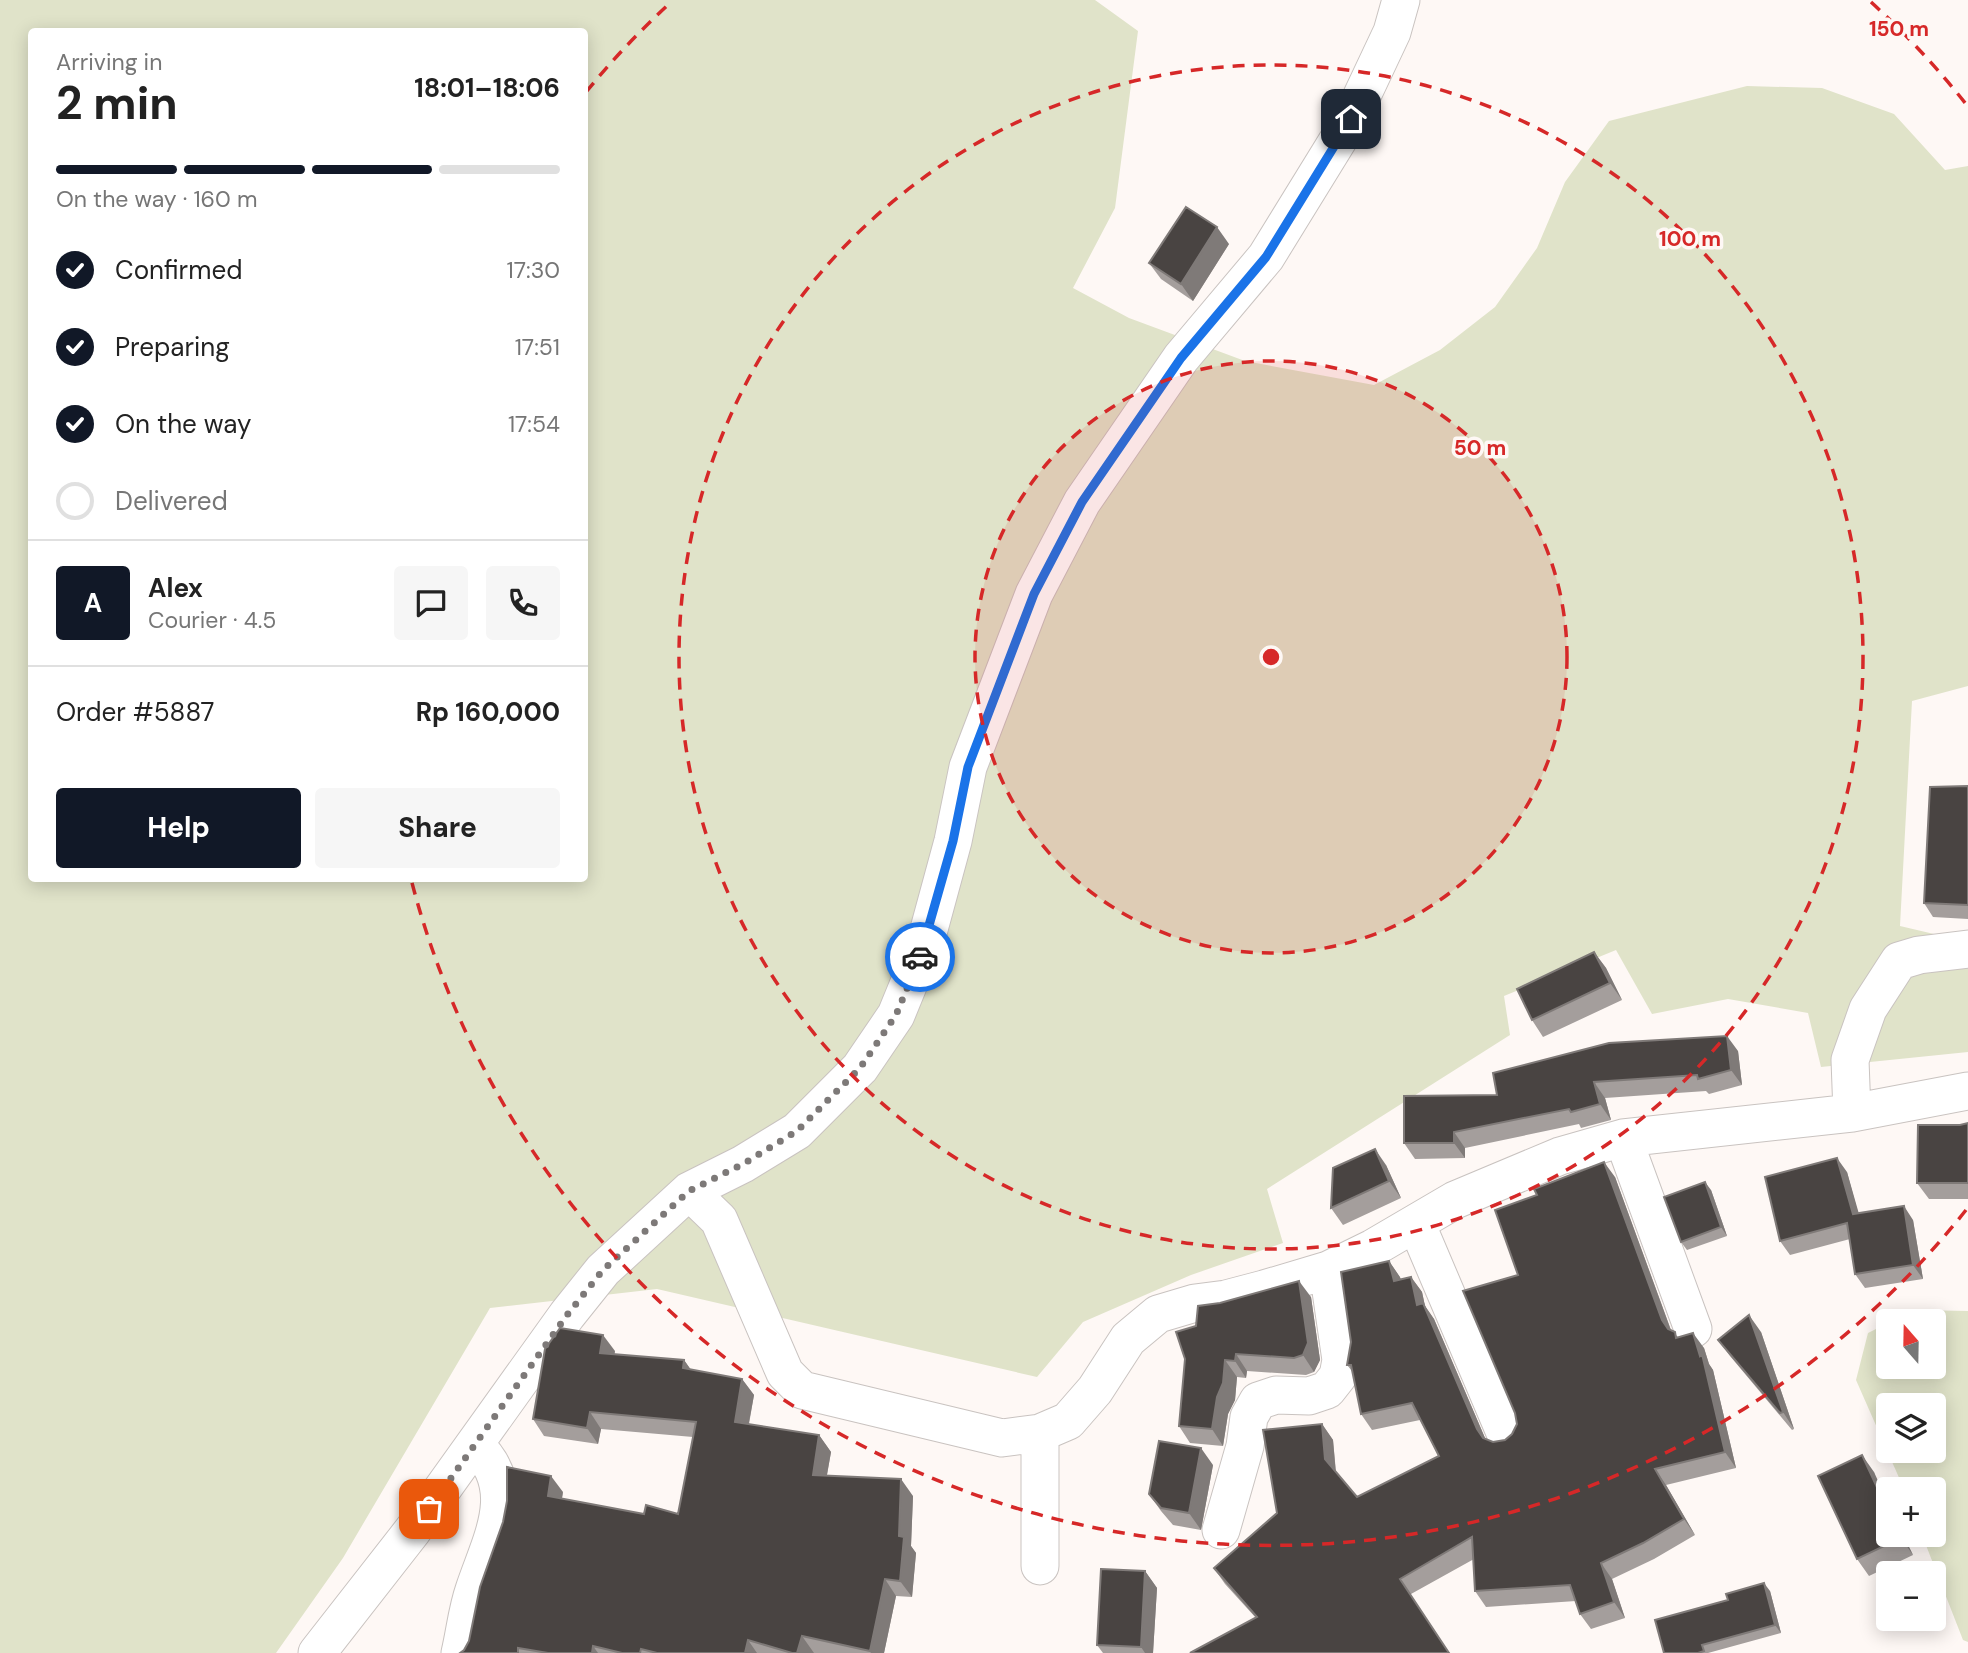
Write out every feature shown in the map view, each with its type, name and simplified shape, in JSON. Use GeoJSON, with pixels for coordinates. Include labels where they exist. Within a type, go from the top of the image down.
{"type":"FeatureCollection","features":[{"type":"Feature","properties":{"kind":"street"},"geometry":{"type":"LineString","coordinates":[[317,1653],[360,1601],[567,1315],[603,1270],[689,1191],[743,1164],[797,1131],[860,1068],[896,1015],[925,944],[953,841],[968,767],[1034,594],[1082,502],[1181,358],[1266,257],[1351,119],[1392,32],[1401,0]]}},
{"type":"Feature","properties":{"kind":"street"},"geometry":{"type":"LineString","coordinates":[[1852,1113],[1850,1060],[1868,1009],[1899,961],[1968,949]]}},
{"type":"Feature","properties":{"kind":"street"},"geometry":{"type":"LineString","coordinates":[[689,1191],[719,1220],[785,1373],[802,1390],[1002,1438],[1040,1433],[1068,1421],[1095,1390],[1128,1339],[1158,1314],[1195,1303],[1226,1299],[1328,1270],[1455,1200],[1560,1157],[1623,1138],[1852,1113],[1968,1091]]}},
{"type":"Feature","properties":{"kind":"street"},"geometry":{"type":"LineString","coordinates":[[1623,1138],[1693,1329]]}},
{"type":"Feature","properties":{"kind":"street"},"geometry":{"type":"LineString","coordinates":[[1416,1223],[1507,1437]]}},
{"type":"Feature","properties":{"kind":"street"},"geometry":{"type":"LineString","coordinates":[[1221,1530],[1245,1446],[1249,1417],[1258,1401],[1276,1395],[1309,1396],[1327,1390],[1338,1376],[1341,1360],[1328,1270]]}},
{"type":"Feature","properties":{"kind":"street"},"geometry":{"type":"LineString","coordinates":[[1040,1433],[1040,1566]]}},
{"type":"Feature","properties":{"kind":"street"},"geometry":{"type":"LineString","coordinates":[[460,1653],[473,1592],[497,1530],[500,1498],[496,1476],[487,1456],[475,1445]]}},
{"type":"Feature","properties":{"kind":"green space"},"geometry":{"type":"Polygon","coordinates":[[[0,0],[1095,0],[1138,31],[1115,208],[1073,288],[1129,318],[1245,361],[1374,385],[1440,350],[1495,307],[1537,248],[1565,182],[1609,121],[1747,86],[1822,88],[1894,114],[1945,170],[1968,166],[1968,686],[1912,701],[1900,926],[1968,942],[1968,1052],[1821,1067],[1808,1013],[1728,999],[1652,1014],[1616,950],[1504,996],[1510,1035],[1267,1189],[1283,1243],[1191,1275],[1083,1322],[1037,1377],[657,1289],[490,1308],[343,1558],[276,1653],[0,1653],[0,0]]]}},
{"type":"Feature","properties":{"kind":"green space"},"geometry":{"type":"Polygon","coordinates":[[[1946,1311],[1968,1311],[1968,1642],[1963,1640],[1946,1596],[1946,1561],[1932,1561],[1927,1547],[1946,1547],[1946,1477],[1899,1477],[1893,1463],[1946,1463],[1946,1393],[1876,1393],[1876,1425],[1856,1380],[1868,1333],[1876,1329],[1876,1379],[1946,1379],[1946,1311]]]}},
{"type":"Feature","properties":{"kind":"building"},"geometry":{"type":"Polygon","coordinates":[[[1186,207],[1217,227],[1181,284],[1149,263],[1186,207]]]}},
{"type":"Feature","properties":{"kind":"building"},"geometry":{"type":"Polygon","coordinates":[[[1968,786],[1968,905],[1924,903],[1930,787],[1968,786]]]}},
{"type":"Feature","properties":{"kind":"building"},"geometry":{"type":"Polygon","coordinates":[[[1594,952],[1610,983],[1532,1020],[1517,989],[1594,952]]]}},
{"type":"Feature","properties":{"kind":"building"},"geometry":{"type":"Polygon","coordinates":[[[1727,1036],[1731,1070],[1698,1079],[1697,1075],[1594,1082],[1600,1104],[1571,1112],[1569,1109],[1454,1132],[1454,1143],[1404,1143],[1404,1096],[1497,1095],[1493,1073],[1609,1043],[1727,1036]]]}},
{"type":"Feature","properties":{"kind":"building"},"geometry":{"type":"Polygon","coordinates":[[[1968,1123],[1968,1183],[1917,1183],[1918,1125],[1968,1123]]]}},
{"type":"Feature","properties":{"kind":"building"},"geometry":{"type":"Polygon","coordinates":[[[1375,1149],[1389,1181],[1331,1208],[1333,1168],[1375,1149]]]}},
{"type":"Feature","properties":{"kind":"building"},"geometry":{"type":"Polygon","coordinates":[[[1837,1158],[1853,1214],[1904,1206],[1913,1265],[1855,1274],[1847,1223],[1780,1241],[1765,1177],[1837,1158]]]}},
{"type":"Feature","properties":{"kind":"building"},"geometry":{"type":"Polygon","coordinates":[[[1604,1162],[1662,1320],[1668,1329],[1675,1332],[1676,1338],[1693,1333],[1700,1356],[1702,1354],[1725,1452],[1655,1469],[1684,1519],[1601,1563],[1614,1602],[1580,1614],[1570,1585],[1475,1591],[1472,1537],[1400,1579],[1449,1653],[1190,1653],[1257,1617],[1214,1568],[1277,1513],[1263,1430],[1322,1424],[1325,1459],[1357,1497],[1439,1456],[1412,1403],[1361,1414],[1351,1365],[1347,1365],[1351,1342],[1341,1272],[1389,1261],[1394,1281],[1411,1277],[1417,1305],[1423,1303],[1477,1429],[1483,1438],[1493,1442],[1505,1440],[1517,1424],[1515,1413],[1463,1291],[1518,1275],[1495,1210],[1537,1195],[1534,1189],[1604,1162]]]}},
{"type":"Feature","properties":{"kind":"building"},"geometry":{"type":"Polygon","coordinates":[[[1705,1182],[1721,1227],[1681,1242],[1664,1197],[1705,1182]]]}},
{"type":"Feature","properties":{"kind":"building"},"geometry":{"type":"Polygon","coordinates":[[[1299,1281],[1308,1343],[1303,1355],[1294,1358],[1236,1354],[1235,1361],[1225,1360],[1223,1383],[1217,1397],[1212,1429],[1179,1426],[1185,1359],[1176,1332],[1196,1326],[1198,1306],[1220,1303],[1299,1281]]]}},
{"type":"Feature","properties":{"kind":"building"},"geometry":{"type":"Polygon","coordinates":[[[1749,1315],[1783,1412],[1780,1413],[1718,1340],[1749,1315]]]}},
{"type":"Feature","properties":{"kind":"building"},"geometry":{"type":"Polygon","coordinates":[[[560,1328],[603,1335],[600,1353],[684,1360],[683,1368],[742,1379],[735,1422],[819,1435],[813,1475],[901,1479],[899,1536],[904,1537],[900,1581],[885,1579],[870,1651],[802,1636],[797,1653],[748,1640],[745,1653],[657,1653],[641,1649],[640,1653],[622,1653],[593,1646],[592,1653],[548,1653],[518,1648],[518,1653],[460,1653],[469,1641],[480,1587],[503,1522],[507,1501],[507,1467],[551,1476],[548,1496],[644,1514],[646,1505],[678,1514],[696,1422],[590,1412],[587,1428],[533,1419],[545,1349],[560,1328]]]}},
{"type":"Feature","properties":{"kind":"building"},"geometry":{"type":"Polygon","coordinates":[[[1159,1441],[1201,1448],[1189,1513],[1161,1508],[1149,1494],[1159,1441]]]}},
{"type":"Feature","properties":{"kind":"building"},"geometry":{"type":"Polygon","coordinates":[[[1862,1455],[1876,1485],[1876,1547],[1882,1547],[1857,1559],[1818,1476],[1862,1455]]]}},
{"type":"Feature","properties":{"kind":"building"},"geometry":{"type":"Polygon","coordinates":[[[1101,1569],[1145,1571],[1141,1647],[1097,1645],[1101,1569]]]}},
{"type":"Feature","properties":{"kind":"building"},"geometry":{"type":"Polygon","coordinates":[[[1764,1583],[1775,1625],[1702,1645],[1704,1651],[1698,1653],[1664,1653],[1655,1620],[1728,1600],[1726,1594],[1764,1583]]]}},
{"type":"Feature","properties":{"kind":"way so far"},"geometry":{"type":"LineString","coordinates":[[429,1509],[567,1315],[603,1270],[689,1191],[743,1164],[797,1131],[860,1068],[896,1015],[920,957]]}},
{"type":"Feature","properties":{"kind":"route"},"geometry":{"type":"LineString","coordinates":[[920,957],[953,841],[968,767],[1034,594],[1082,502],[1181,358],[1266,257],[1351,119]]}}]}
